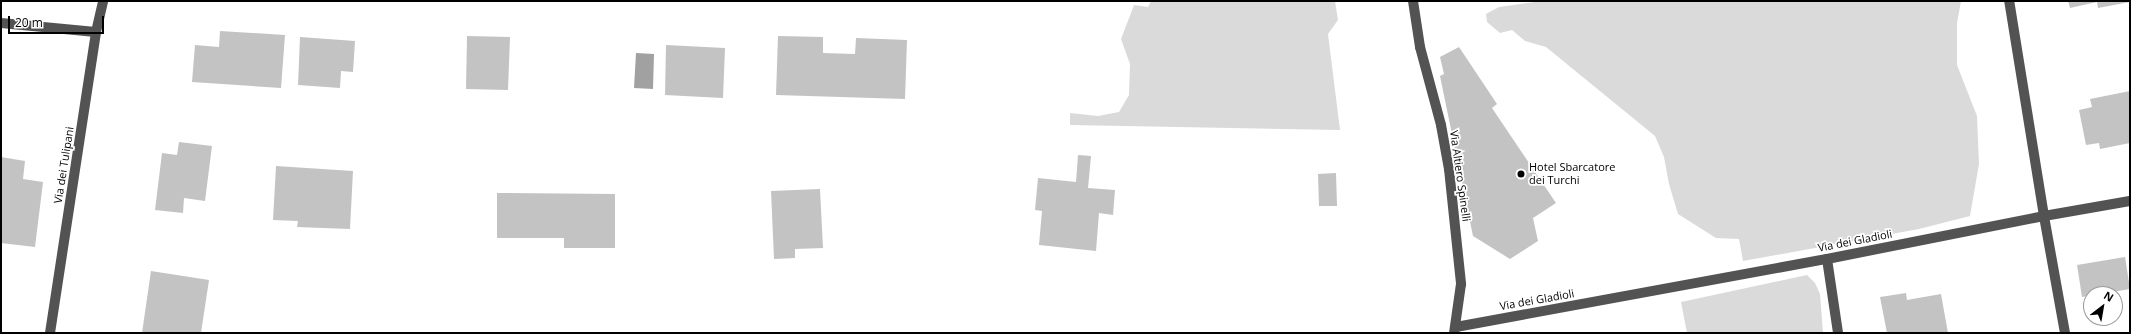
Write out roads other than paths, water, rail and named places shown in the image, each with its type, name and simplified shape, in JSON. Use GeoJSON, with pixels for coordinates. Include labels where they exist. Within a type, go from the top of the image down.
{"type":"FeatureCollection","features":[{"type":"Feature","properties":{"kind":"street","name":"Via dei Tulipani"},"geometry":{"type":"LineString","coordinates":[[50,333],[96,32],[104,1]]}},
{"type":"Feature","properties":{"kind":"street","name":"Via Altiero Spinelli"},"geometry":{"type":"LineString","coordinates":[[1413,1],[1420,47],[1441,125],[1449,169],[1460,284],[1455,330]]}},
{"type":"Feature","properties":{"kind":"street"},"geometry":{"type":"LineString","coordinates":[[2009,1],[2044,216],[2065,333]]}},
{"type":"Feature","properties":{"kind":"street"},"geometry":{"type":"LineString","coordinates":[[1,23],[96,32]]}},
{"type":"Feature","properties":{"kind":"street","name":"Via dei Gladioli"},"geometry":{"type":"LineString","coordinates":[[1455,330],[2044,216],[2130,201]]}},
{"type":"Feature","properties":{"kind":"street"},"geometry":{"type":"LineString","coordinates":[[1827,259],[1838,333]]}},
{"type":"Feature","properties":{"kind":"place","name":"Hotel Sbarcatore dei Turchi"},"geometry":{"type":"Point","coordinates":[1521,174]}}]}
